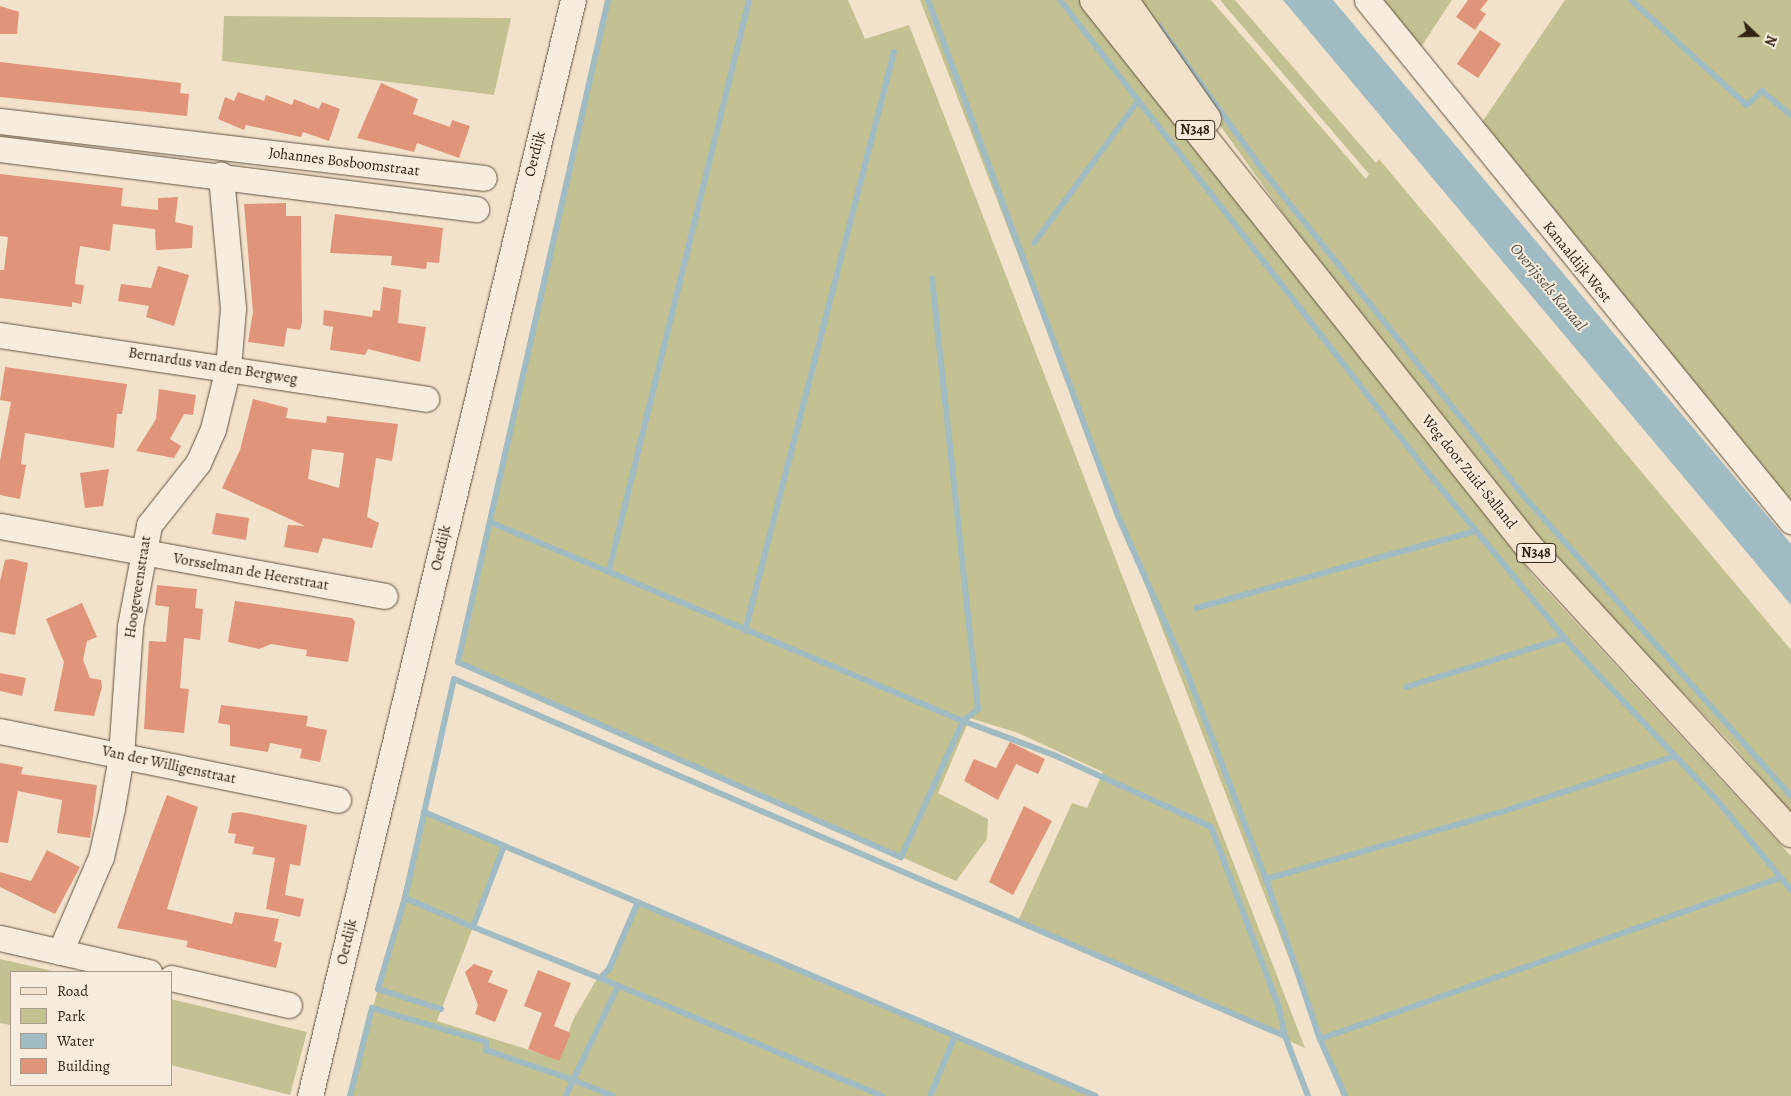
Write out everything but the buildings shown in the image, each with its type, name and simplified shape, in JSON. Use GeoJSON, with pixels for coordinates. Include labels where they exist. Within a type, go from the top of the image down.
{"type":"FeatureCollection","features":[{"type":"Feature","properties":{"kind":"main road","name":"Weg door Zuid-Salland"},"geometry":{"type":"LineString","coordinates":[[1094,0],[1297,260],[1529,546],[1791,833]]}},
{"type":"Feature","properties":{"kind":"main road","name":"Weg door Zuid-Salland"},"geometry":{"type":"LineString","coordinates":[[1124,0],[1179,76],[1297,260]]}},
{"type":"Feature","properties":{"kind":"street","name":"Oerdijk"},"geometry":{"type":"LineString","coordinates":[[310,1096],[573,0]]}},
{"type":"Feature","properties":{"kind":"street","name":"Kanaaldijk West"},"geometry":{"type":"LineString","coordinates":[[1367,0],[1791,521]]}},
{"type":"Feature","properties":{"kind":"street","name":"Johannes Bosboomstraat"},"geometry":{"type":"LineString","coordinates":[[0,121],[484,178]]}},
{"type":"Feature","properties":{"kind":"street"},"geometry":{"type":"LineString","coordinates":[[204,146],[212,174]]}},
{"type":"Feature","properties":{"kind":"street","name":"Johannes Bosboomstraat"},"geometry":{"type":"LineString","coordinates":[[0,150],[212,174],[476,209]]}},
{"type":"Feature","properties":{"kind":"street","name":"Hoogeveenstraat"},"geometry":{"type":"LineString","coordinates":[[60,952],[101,857],[121,756],[130,626],[149,525],[198,463],[213,429],[228,368],[232,308],[212,174]]}},
{"type":"Feature","properties":{"kind":"street","name":"Bernardus van den Bergweg"},"geometry":{"type":"LineString","coordinates":[[0,335],[426,399]]}},
{"type":"Feature","properties":{"kind":"street","name":"Vorsselman de Heerstraat"},"geometry":{"type":"LineString","coordinates":[[0,526],[385,596]]}},
{"type":"Feature","properties":{"kind":"street","name":"Van der Willigenstraat"},"geometry":{"type":"LineString","coordinates":[[0,731],[338,800]]}},
{"type":"Feature","properties":{"kind":"street"},"geometry":{"type":"LineString","coordinates":[[0,938],[145,971]]}},
{"type":"Feature","properties":{"kind":"street"},"geometry":{"type":"LineString","coordinates":[[172,978],[289,1005]]}},
{"type":"Feature","properties":{"kind":"green space"},"geometry":{"type":"Polygon","coordinates":[[[608,0],[848,0],[865,39],[909,25],[1305,1048],[1017,923],[1072,803],[1087,808],[1103,772],[1018,733],[970,718],[938,793],[988,819],[987,839],[956,881],[458,662],[608,0]]]}},
{"type":"Feature","properties":{"kind":"green space"},"geometry":{"type":"Polygon","coordinates":[[[920,0],[1081,0],[1534,577],[1791,856],[1791,1096],[1342,1096],[920,0]]]}},
{"type":"Feature","properties":{"kind":"green space"},"geometry":{"type":"Polygon","coordinates":[[[1130,0],[1211,0],[1366,179],[1369,174],[1220,0],[1235,0],[1376,163],[1379,159],[1791,650],[1791,814],[1733,745],[1552,557],[1315,258],[1130,0]]]}},
{"type":"Feature","properties":{"kind":"green space"},"geometry":{"type":"Polygon","coordinates":[[[1372,0],[1452,0],[1417,53],[1372,0]]]}},
{"type":"Feature","properties":{"kind":"green space"},"geometry":{"type":"Polygon","coordinates":[[[1565,0],[1791,0],[1791,504],[1478,128],[1565,0]]]}},
{"type":"Feature","properties":{"kind":"green space"},"geometry":{"type":"Polygon","coordinates":[[[224,16],[511,18],[494,95],[222,61],[224,16]]]}},
{"type":"Feature","properties":{"kind":"green space"},"geometry":{"type":"Polygon","coordinates":[[[424,812],[504,846],[437,1021],[558,1059],[574,1018],[595,982],[609,969],[638,902],[1096,1096],[350,1096],[424,812]]]}},
{"type":"Feature","properties":{"kind":"green space"},"geometry":{"type":"Polygon","coordinates":[[[0,959],[53,971],[10,971],[10,1025],[0,1023],[0,959]]]}},
{"type":"Feature","properties":{"kind":"green space"},"geometry":{"type":"Polygon","coordinates":[[[172,999],[307,1032],[290,1095],[172,1065],[172,999]]]}},
{"type":"Feature","properties":{"kind":"water","name":"Overijssels Kanaal"},"geometry":{"type":"Polygon","coordinates":[[[1283,0],[1333,0],[1791,544],[1791,605],[1283,0]]]}},
{"type":"Feature","properties":{"kind":"waterway"},"geometry":{"type":"LineString","coordinates":[[608,0],[458,662],[901,857],[963,721],[1054,755],[1211,827],[1279,1008],[1285,1036]]}},
{"type":"Feature","properties":{"kind":"waterway"},"geometry":{"type":"LineString","coordinates":[[609,570],[749,0]]}},
{"type":"Feature","properties":{"kind":"waterway"},"geometry":{"type":"LineString","coordinates":[[928,0],[1118,516],[1186,670],[1266,879],[1320,1039],[1345,1096]]}},
{"type":"Feature","properties":{"kind":"waterway"},"geometry":{"type":"LineString","coordinates":[[1060,0],[1429,474],[1573,648],[1716,799],[1791,890]]}},
{"type":"Feature","properties":{"kind":"waterway"},"geometry":{"type":"LineString","coordinates":[[1631,0],[1747,105],[1762,91],[1791,115]]}},
{"type":"Feature","properties":{"kind":"waterway"},"geometry":{"type":"LineString","coordinates":[[1159,26],[1265,173],[1529,502],[1791,796]]}},
{"type":"Feature","properties":{"kind":"waterway"},"geometry":{"type":"LineString","coordinates":[[745,631],[894,52]]}},
{"type":"Feature","properties":{"kind":"waterway"},"geometry":{"type":"LineString","coordinates":[[1034,243],[1138,101]]}},
{"type":"Feature","properties":{"kind":"waterway"},"geometry":{"type":"LineString","coordinates":[[490,522],[963,721],[978,709],[932,278]]}},
{"type":"Feature","properties":{"kind":"waterway"},"geometry":{"type":"LineString","coordinates":[[1196,608],[1476,531]]}},
{"type":"Feature","properties":{"kind":"waterway"},"geometry":{"type":"LineString","coordinates":[[1406,687],[1565,638]]}},
{"type":"Feature","properties":{"kind":"waterway"},"geometry":{"type":"LineString","coordinates":[[441,1009],[378,989],[405,898],[454,679],[1285,1036],[1308,1096]]}},
{"type":"Feature","properties":{"kind":"waterway"},"geometry":{"type":"LineString","coordinates":[[1266,879],[1501,812],[1675,756]]}},
{"type":"Feature","properties":{"kind":"waterway"},"geometry":{"type":"LineString","coordinates":[[424,812],[955,1036],[930,1096]]}},
{"type":"Feature","properties":{"kind":"waterway"},"geometry":{"type":"LineString","coordinates":[[405,898],[473,927],[504,846]]}},
{"type":"Feature","properties":{"kind":"waterway"},"geometry":{"type":"LineString","coordinates":[[1320,1039],[1777,879]]}},
{"type":"Feature","properties":{"kind":"waterway"},"geometry":{"type":"LineString","coordinates":[[473,927],[600,978],[609,969],[638,902]]}},
{"type":"Feature","properties":{"kind":"waterway"},"geometry":{"type":"LineString","coordinates":[[600,978],[882,1096]]}},
{"type":"Feature","properties":{"kind":"waterway"},"geometry":{"type":"LineString","coordinates":[[613,1096],[573,1080],[617,988]]}},
{"type":"Feature","properties":{"kind":"waterway"},"geometry":{"type":"LineString","coordinates":[[350,1096],[372,1008],[486,1042],[486,1050],[573,1080],[566,1096]]}},
{"type":"Feature","properties":{"kind":"waterway"},"geometry":{"type":"LineString","coordinates":[[955,1036],[1096,1096]]}}]}
